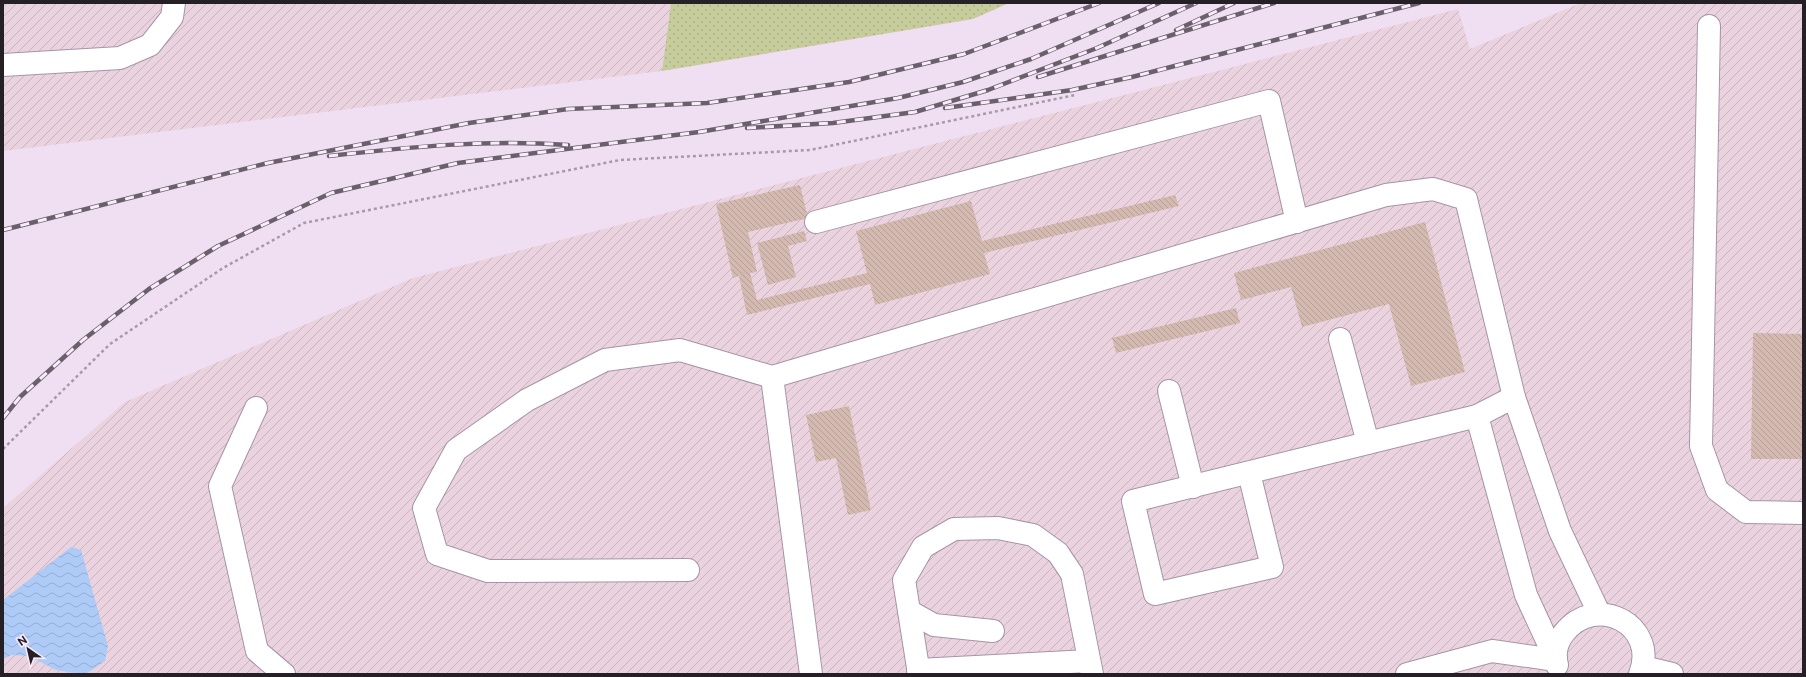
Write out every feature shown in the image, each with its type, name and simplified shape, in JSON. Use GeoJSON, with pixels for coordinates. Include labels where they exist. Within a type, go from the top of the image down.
{"type":"FeatureCollection","features":[{"type":"Feature","properties":{"kind":"lane"},"geometry":{"type":"LineString","coordinates":[[3,65],[120,58],[150,45],[172,17],[174,3]]}},
{"type":"Feature","properties":{"kind":"lane"},"geometry":{"type":"LineString","coordinates":[[1709,26],[1702,446],[1717,490],[1746,512],[1803,513]]}},
{"type":"Feature","properties":{"kind":"lane"},"geometry":{"type":"LineString","coordinates":[[816,222],[1269,101],[1297,222]]}},
{"type":"Feature","properties":{"kind":"lane"},"geometry":{"type":"LineString","coordinates":[[688,570],[488,571],[437,554],[424,508],[456,450],[527,400],[605,360],[680,350],[772,377],[1386,195],[1433,189],[1466,199],[1514,397],[1560,531],[1599,613]]}},
{"type":"Feature","properties":{"kind":"lane"},"geometry":{"type":"LineString","coordinates":[[1340,339],[1368,443]]}},
{"type":"Feature","properties":{"kind":"lane"},"geometry":{"type":"LineString","coordinates":[[772,377],[811,674]]}},
{"type":"Feature","properties":{"kind":"lane"},"geometry":{"type":"LineString","coordinates":[[1169,391],[1193,487]]}},
{"type":"Feature","properties":{"kind":"lane"},"geometry":{"type":"LineString","coordinates":[[1249,473],[1272,567],[1156,594],[1133,501],[1477,416],[1514,397]]}},
{"type":"Feature","properties":{"kind":"lane"},"geometry":{"type":"LineString","coordinates":[[256,408],[220,486],[257,650],[284,674]]}},
{"type":"Feature","properties":{"kind":"lane"},"geometry":{"type":"LineString","coordinates":[[1477,416],[1526,595],[1557,667]]}},
{"type":"Feature","properties":{"kind":"lane"},"geometry":{"type":"LineString","coordinates":[[998,528],[1033,535],[1058,553],[1072,574],[1091,668],[919,672],[904,580],[923,547],[954,529],[998,528]]}},
{"type":"Feature","properties":{"kind":"lane"},"geometry":{"type":"LineString","coordinates":[[909,611],[934,625],[993,631]]}},
{"type":"Feature","properties":{"kind":"lane"},"geometry":{"type":"LineString","coordinates":[[1557,667],[1560,637],[1570,625],[1584,616],[1599,613],[1613,615],[1626,622],[1637,634],[1643,648],[1642,670],[1672,674]]}},
{"type":"Feature","properties":{"kind":"lane"},"geometry":{"type":"LineString","coordinates":[[1408,674],[1492,651],[1557,667]]}},
{"type":"Feature","properties":{"kind":"path"},"geometry":{"type":"LineString","coordinates":[[3,449],[110,344],[223,268],[304,223],[620,160],[810,150],[1075,95]]}},
{"type":"Feature","properties":{"kind":"shaded area"},"geometry":{"type":"Polygon","coordinates":[[[3,3],[671,3],[662,71],[3,151],[3,3]]]}},
{"type":"Feature","properties":{"kind":"shaded area"},"geometry":{"type":"Polygon","coordinates":[[[1581,3],[1803,3],[1803,674],[1508,674],[1507,671],[1485,674],[3,674],[3,508],[125,402],[413,278],[1458,9],[1470,49],[1581,3]]]}},
{"type":"Feature","properties":{"kind":"green space"},"geometry":{"type":"Polygon","coordinates":[[[671,3],[1009,3],[973,19],[662,71],[671,3]]]}},
{"type":"Feature","properties":{"kind":"water"},"geometry":{"type":"Polygon","coordinates":[[[71,547],[81,550],[108,646],[105,661],[86,674],[81,674],[56,670],[29,656],[12,655],[3,659],[3,600],[71,547]]]}},
{"type":"Feature","properties":{"kind":"building"},"geometry":{"type":"Polygon","coordinates":[[[800,185],[808,218],[748,232],[757,272],[750,273],[757,300],[867,273],[856,231],[971,201],[982,241],[1175,195],[1179,206],[984,253],[990,274],[875,305],[870,284],[747,315],[739,276],[733,278],[716,204],[800,185]]]}},
{"type":"Feature","properties":{"kind":"building"},"geometry":{"type":"Polygon","coordinates":[[[1425,222],[1465,372],[1411,386],[1389,304],[1302,327],[1291,287],[1241,300],[1234,273],[1425,222]]]}},
{"type":"Feature","properties":{"kind":"building"},"geometry":{"type":"Polygon","coordinates":[[[804,231],[807,241],[788,246],[796,277],[768,285],[757,243],[804,231]]]}},
{"type":"Feature","properties":{"kind":"building"},"geometry":{"type":"Polygon","coordinates":[[[1236,308],[1240,323],[1116,353],[1112,338],[1236,308]]]}},
{"type":"Feature","properties":{"kind":"building"},"geometry":{"type":"Polygon","coordinates":[[[1753,333],[1803,334],[1803,459],[1751,459],[1753,333]]]}},
{"type":"Feature","properties":{"kind":"building"},"geometry":{"type":"Polygon","coordinates":[[[849,406],[871,510],[848,515],[836,458],[816,462],[806,415],[849,406]]]}},
{"type":"Feature","properties":{"kind":"railway"},"geometry":{"type":"LineString","coordinates":[[3,230],[268,163],[469,123],[568,109],[707,103],[849,82],[964,54],[1099,3]]}},
{"type":"Feature","properties":{"kind":"railway"},"geometry":{"type":"LineString","coordinates":[[3,418],[20,397],[83,340],[149,289],[218,246],[331,193],[458,163],[699,132],[898,98],[963,82],[1031,59],[1159,3]]}},
{"type":"Feature","properties":{"kind":"railway"},"geometry":{"type":"LineString","coordinates":[[747,128],[833,123],[915,112],[988,90],[1097,48],[1196,3]]}},
{"type":"Feature","properties":{"kind":"railway"},"geometry":{"type":"LineString","coordinates":[[1176,30],[1234,3]]}},
{"type":"Feature","properties":{"kind":"railway"},"geometry":{"type":"LineString","coordinates":[[1038,77],[1274,3]]}},
{"type":"Feature","properties":{"kind":"railway"},"geometry":{"type":"LineString","coordinates":[[945,108],[1072,90],[1132,77],[1419,3]]}},
{"type":"Feature","properties":{"kind":"railway"},"geometry":{"type":"LineString","coordinates":[[329,156],[478,143],[538,143],[568,145]]}}]}
